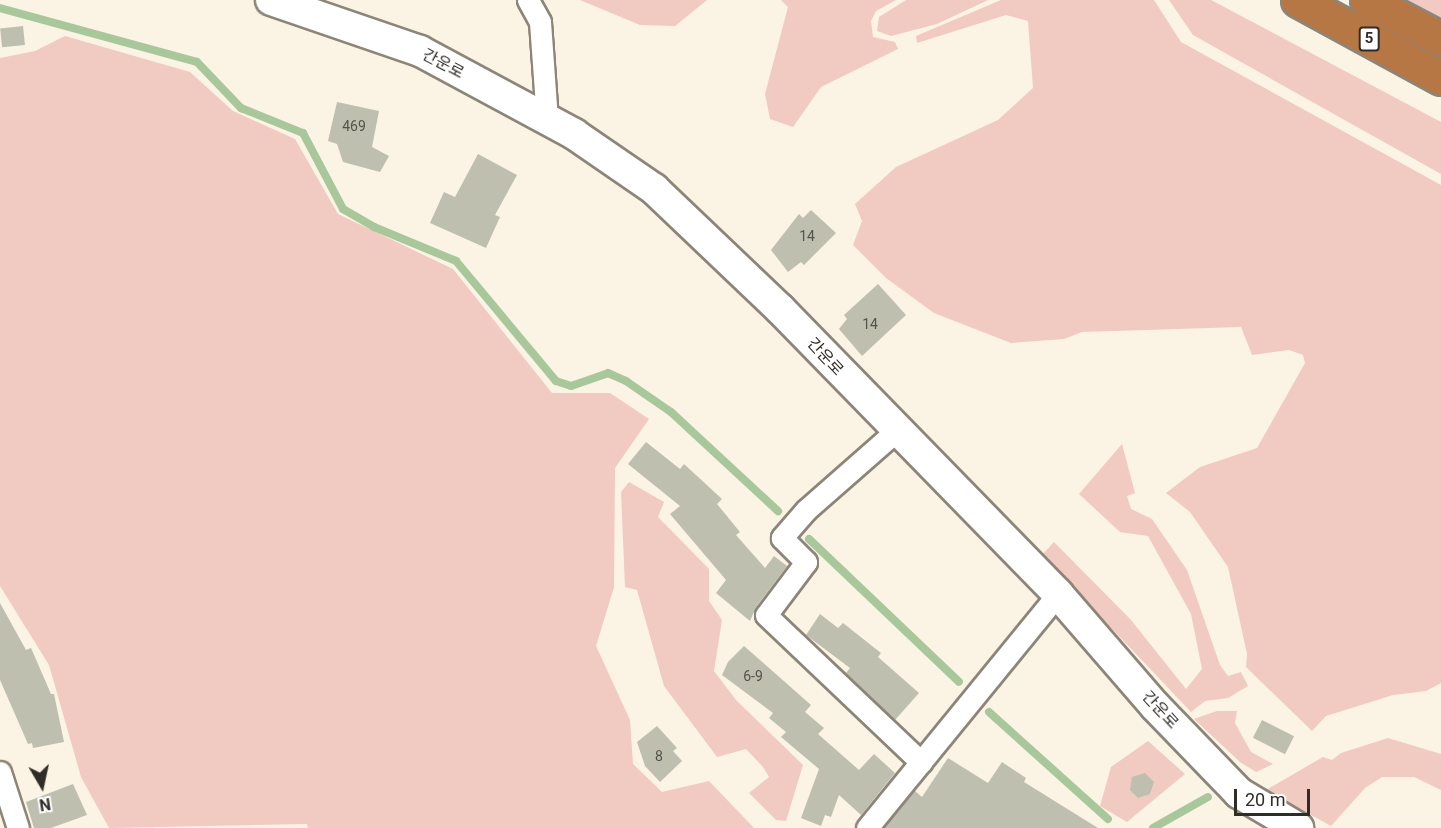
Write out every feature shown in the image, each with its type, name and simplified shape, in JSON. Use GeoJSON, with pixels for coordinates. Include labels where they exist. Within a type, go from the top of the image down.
{"type":"FeatureCollection","features":[{"type":"Feature","properties":{"kind":"highway","name":"5"},"geometry":{"type":"LineString","coordinates":[[1298,0],[1441,78]]}},
{"type":"Feature","properties":{"kind":"highway"},"geometry":{"type":"LineString","coordinates":[[1367,0],[1441,39]]}},
{"type":"Feature","properties":{"kind":"street","name":"간운로"},"geometry":{"type":"LineString","coordinates":[[271,0],[420,51],[547,120],[654,189],[780,309],[896,431],[1058,594],[1155,706],[1239,793],[1298,828]]}},
{"type":"Feature","properties":{"kind":"street"},"geometry":{"type":"LineString","coordinates":[[528,0],[540,22],[547,120]]}},
{"type":"Feature","properties":{"kind":"street"},"geometry":{"type":"LineString","coordinates":[[896,431],[806,510],[782,538],[806,562],[766,615],[921,762]]}},
{"type":"Feature","properties":{"kind":"street"},"geometry":{"type":"LineString","coordinates":[[867,828],[1058,594]]}},
{"type":"Feature","properties":{"kind":"street"},"geometry":{"type":"LineString","coordinates":[[0,772],[18,828]]}},
{"type":"Feature","properties":{"kind":"shaded area"},"geometry":{"type":"Polygon","coordinates":[[[580,0],[707,0],[675,26],[640,25],[580,0]]]}},
{"type":"Feature","properties":{"kind":"shaded area"},"geometry":{"type":"Polygon","coordinates":[[[781,0],[896,0],[876,11],[871,21],[873,37],[895,42],[898,49],[821,87],[793,127],[770,119],[765,94],[788,7],[781,0]]]}},
{"type":"Feature","properties":{"kind":"shaded area"},"geometry":{"type":"Polygon","coordinates":[[[906,0],[988,0],[937,24],[891,36],[877,31],[879,17],[906,0]]]}},
{"type":"Feature","properties":{"kind":"shaded area"},"geometry":{"type":"Polygon","coordinates":[[[1001,0],[1154,0],[1181,42],[1441,185],[1441,683],[1426,691],[1393,695],[1326,716],[1312,731],[1246,667],[1247,654],[1228,567],[1190,512],[1166,493],[1200,467],[1257,448],[1305,363],[1303,355],[1289,350],[1252,355],[1241,327],[1082,332],[1064,339],[1011,343],[934,313],[886,278],[853,245],[862,221],[855,204],[896,167],[998,120],[1033,88],[1028,21],[1006,15],[917,43],[916,36],[1001,0]]]}},
{"type":"Feature","properties":{"kind":"shaded area"},"geometry":{"type":"Polygon","coordinates":[[[1169,0],[1211,0],[1441,122],[1441,174],[1193,35],[1169,0]]]}},
{"type":"Feature","properties":{"kind":"shaded area"},"geometry":{"type":"Polygon","coordinates":[[[1403,0],[1441,0],[1441,20],[1403,0]]]}},
{"type":"Feature","properties":{"kind":"shaded area"},"geometry":{"type":"Polygon","coordinates":[[[65,36],[190,72],[233,111],[295,139],[338,214],[453,269],[552,393],[610,393],[649,419],[615,468],[614,587],[596,646],[630,720],[633,764],[662,792],[709,781],[754,828],[308,828],[307,824],[109,828],[81,777],[49,665],[0,586],[0,58],[35,51],[65,36]]]}},
{"type":"Feature","properties":{"kind":"shaded area"},"geometry":{"type":"Polygon","coordinates":[[[1122,444],[1135,493],[1127,496],[1131,509],[1152,519],[1187,570],[1220,665],[1228,676],[1241,672],[1248,686],[1228,698],[1205,701],[1191,712],[1042,555],[1054,542],[1131,620],[1186,689],[1202,669],[1191,614],[1148,536],[1120,532],[1079,494],[1122,444]]]}},
{"type":"Feature","properties":{"kind":"shaded area"},"geometry":{"type":"Polygon","coordinates":[[[629,482],[664,502],[658,517],[709,569],[709,601],[722,620],[714,671],[736,700],[803,765],[786,821],[776,820],[749,793],[769,777],[763,767],[746,749],[717,757],[664,686],[637,590],[625,587],[621,492],[629,482]]]}},
{"type":"Feature","properties":{"kind":"shaded area"},"geometry":{"type":"Polygon","coordinates":[[[1217,711],[1237,711],[1235,723],[1251,752],[1273,764],[1256,772],[1240,762],[1194,719],[1217,711]]]}},
{"type":"Feature","properties":{"kind":"shaded area"},"geometry":{"type":"Polygon","coordinates":[[[1388,738],[1441,754],[1441,790],[1414,777],[1382,777],[1365,788],[1331,826],[1266,790],[1323,757],[1332,760],[1341,753],[1388,738]]]}},
{"type":"Feature","properties":{"kind":"shaded area"},"geometry":{"type":"Polygon","coordinates":[[[1148,741],[1185,774],[1127,822],[1100,806],[1111,767],[1148,741]]]}},
{"type":"Feature","properties":{"kind":"building"},"geometry":{"type":"Polygon","coordinates":[[[23,26],[25,45],[2,47],[0,28],[23,26]]]}},
{"type":"Feature","properties":{"kind":"building"},"geometry":{"type":"Polygon","coordinates":[[[337,102],[379,111],[372,147],[389,156],[380,172],[343,162],[337,144],[328,141],[337,102]]]}},
{"type":"Feature","properties":{"kind":"building"},"geometry":{"type":"Polygon","coordinates":[[[478,154],[517,175],[495,215],[500,217],[486,248],[430,223],[444,192],[455,197],[478,154]]]}},
{"type":"Feature","properties":{"kind":"building"},"geometry":{"type":"Polygon","coordinates":[[[811,210],[836,233],[804,265],[801,262],[788,272],[771,250],[799,214],[803,218],[811,210]]]}},
{"type":"Feature","properties":{"kind":"building"},"geometry":{"type":"Polygon","coordinates":[[[878,284],[906,315],[862,356],[839,329],[847,319],[844,315],[878,284]]]}},
{"type":"Feature","properties":{"kind":"building"},"geometry":{"type":"Polygon","coordinates":[[[646,442],[680,469],[684,464],[722,499],[717,504],[740,532],[736,535],[765,568],[774,556],[787,566],[756,607],[750,621],[716,593],[726,580],[670,514],[680,506],[628,464],[646,442]]]}},
{"type":"Feature","properties":{"kind":"building"},"geometry":{"type":"Polygon","coordinates":[[[0,603],[26,650],[31,648],[51,694],[54,694],[64,742],[33,748],[32,743],[28,744],[0,680],[0,603]]]}},
{"type":"Feature","properties":{"kind":"building"},"geometry":{"type":"Polygon","coordinates":[[[820,614],[838,628],[843,623],[881,653],[878,657],[919,693],[895,720],[846,673],[850,668],[806,635],[820,614]]]}},
{"type":"Feature","properties":{"kind":"building"},"geometry":{"type":"Polygon","coordinates":[[[744,646],[811,705],[805,712],[824,728],[818,734],[859,770],[874,754],[895,773],[861,815],[839,795],[831,817],[825,815],[821,826],[801,818],[819,769],[781,737],[786,732],[769,718],[773,713],[722,675],[728,662],[744,646]]]}},
{"type":"Feature","properties":{"kind":"building"},"geometry":{"type":"Polygon","coordinates":[[[1262,720],[1294,736],[1285,754],[1253,738],[1262,720]]]}},
{"type":"Feature","properties":{"kind":"building"},"geometry":{"type":"Polygon","coordinates":[[[657,726],[677,748],[673,751],[682,761],[660,782],[645,766],[637,742],[657,726]]]}},
{"type":"Feature","properties":{"kind":"building"},"geometry":{"type":"Polygon","coordinates":[[[948,758],[988,783],[1002,762],[1026,778],[1024,782],[1098,828],[883,828],[914,790],[922,797],[948,758]]]}},
{"type":"Feature","properties":{"kind":"building"},"geometry":{"type":"Polygon","coordinates":[[[1145,773],[1154,782],[1150,794],[1138,798],[1130,790],[1132,777],[1145,773]]]}},
{"type":"Feature","properties":{"kind":"building"},"geometry":{"type":"Polygon","coordinates":[[[73,784],[87,815],[51,828],[34,828],[26,802],[73,784]]]}},
{"type":"Feature","properties":{"kind":"waterway"},"geometry":{"type":"LineString","coordinates":[[0,8],[197,62],[241,108],[303,133],[343,209],[374,227],[456,261],[556,381],[571,386],[608,373],[626,381],[671,412],[778,511]]}},
{"type":"Feature","properties":{"kind":"waterway"},"geometry":{"type":"LineString","coordinates":[[809,539],[959,682]]}},
{"type":"Feature","properties":{"kind":"waterway"},"geometry":{"type":"LineString","coordinates":[[989,712],[1108,819]]}},
{"type":"Feature","properties":{"kind":"waterway"},"geometry":{"type":"LineString","coordinates":[[1153,828],[1208,797]]}}]}
